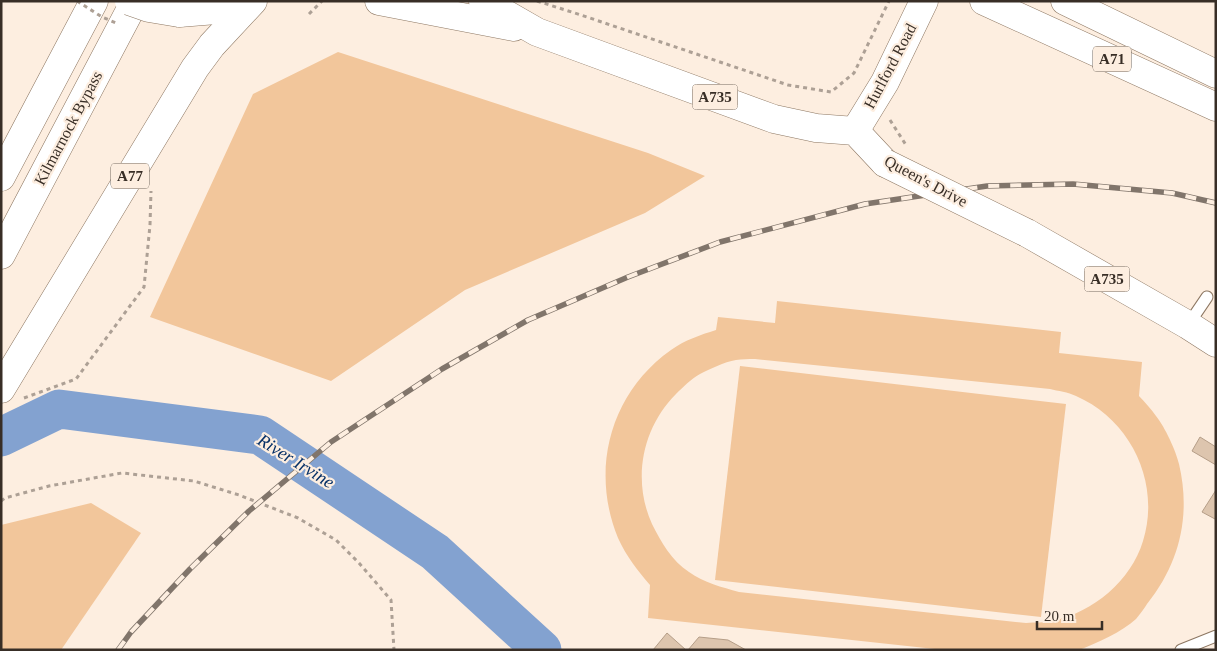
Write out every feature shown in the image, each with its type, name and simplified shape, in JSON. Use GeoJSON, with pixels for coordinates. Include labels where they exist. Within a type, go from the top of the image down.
{"type":"FeatureCollection","features":[{"type":"Feature","properties":{"kind":"main road"},"geometry":{"type":"LineString","coordinates":[[1,177],[94,1]]}},
{"type":"Feature","properties":{"kind":"main road"},"geometry":{"type":"LineString","coordinates":[[129,1],[149,8],[179,13],[216,10],[244,1]]}},
{"type":"Feature","properties":{"kind":"main road","name":"Kilmarnock Bypass"},"geometry":{"type":"LineString","coordinates":[[1,255],[134,1]]}},
{"type":"Feature","properties":{"kind":"main road","name":"A77"},"geometry":{"type":"LineString","coordinates":[[11,395],[19,360],[195,68],[212,45],[253,1]]}},
{"type":"Feature","properties":{"kind":"main road"},"geometry":{"type":"LineString","coordinates":[[379,1],[537,32]]}},
{"type":"Feature","properties":{"kind":"main road"},"geometry":{"type":"LineString","coordinates":[[483,1],[537,32]]}},
{"type":"Feature","properties":{"kind":"main road","name":"Hurlford Road"},"geometry":{"type":"LineString","coordinates":[[855,131],[886,82],[924,1]]}},
{"type":"Feature","properties":{"kind":"main road","name":"A71"},"geometry":{"type":"LineString","coordinates":[[1065,1],[1216,74]]}},
{"type":"Feature","properties":{"kind":"main road","name":"A71"},"geometry":{"type":"LineString","coordinates":[[996,7],[1216,106]]}},
{"type":"Feature","properties":{"kind":"main road","name":"A735"},"geometry":{"type":"LineString","coordinates":[[537,32],[774,118],[816,128],[855,131]]}},
{"type":"Feature","properties":{"kind":"main road","name":"Queen's Drive"},"geometry":{"type":"LineString","coordinates":[[855,131],[885,163],[1026,233],[1216,343]]}},
{"type":"Feature","properties":{"kind":"lane"},"geometry":{"type":"LineString","coordinates":[[1188,326],[1207,297]]}},
{"type":"Feature","properties":{"kind":"lane"},"geometry":{"type":"LineString","coordinates":[[1181,650],[1216,636]]}},
{"type":"Feature","properties":{"kind":"path"},"geometry":{"type":"LineString","coordinates":[[310,14],[322,1]]}},
{"type":"Feature","properties":{"kind":"path"},"geometry":{"type":"LineString","coordinates":[[536,1],[788,85],[831,92],[854,73],[889,1]]}},
{"type":"Feature","properties":{"kind":"path"},"geometry":{"type":"LineString","coordinates":[[11,395],[76,379],[144,287],[150,225],[151,187]]}},
{"type":"Feature","properties":{"kind":"path"},"geometry":{"type":"LineString","coordinates":[[1,501],[5,498],[49,486],[122,473],[194,481],[238,494],[298,518],[336,540],[359,563],[391,600],[394,650]]}},
{"type":"Feature","properties":{"kind":"shaded area"},"geometry":{"type":"Polygon","coordinates":[[[338,52],[648,153],[705,176],[645,213],[465,290],[331,381],[150,317],[253,94],[338,52]]]}},
{"type":"Feature","properties":{"kind":"shaded area"},"geometry":{"type":"Polygon","coordinates":[[[777,301],[1061,332],[1059,353],[1142,362],[1139,396],[1159,421],[1173,446],[1179,464],[1184,502],[1180,538],[1175,555],[1168,572],[1136,619],[1117,633],[1079,650],[944,650],[648,618],[650,585],[632,563],[618,538],[610,512],[606,486],[606,460],[611,435],[620,410],[633,388],[650,368],[682,343],[716,330],[718,317],[775,323],[777,301]],[[755,359],[727,362],[700,374],[690,381],[664,408],[655,422],[648,438],[642,472],[646,507],[652,524],[663,544],[683,568],[707,582],[739,592],[1026,623],[1047,622],[1068,617],[1096,602],[1108,593],[1130,569],[1143,541],[1148,519],[1148,497],[1144,476],[1137,456],[1126,437],[1112,421],[1095,407],[1076,396],[1050,389],[755,359]]]}},
{"type":"Feature","properties":{"kind":"shaded area"},"geometry":{"type":"Polygon","coordinates":[[[740,366],[1066,404],[1041,617],[715,580],[740,366]]]}},
{"type":"Feature","properties":{"kind":"shaded area"},"geometry":{"type":"Polygon","coordinates":[[[91,503],[141,533],[61,650],[1,650],[1,525],[91,503]]]}},
{"type":"Feature","properties":{"kind":"building"},"geometry":{"type":"Polygon","coordinates":[[[1200,437],[1216,447],[1216,465],[1192,451],[1200,437]]]}},
{"type":"Feature","properties":{"kind":"building"},"geometry":{"type":"Polygon","coordinates":[[[1216,490],[1216,518],[1215,519],[1202,512],[1216,490]]]}},
{"type":"Feature","properties":{"kind":"building"},"geometry":{"type":"Polygon","coordinates":[[[667,633],[686,650],[653,650],[667,633]]]}},
{"type":"Feature","properties":{"kind":"building"},"geometry":{"type":"Polygon","coordinates":[[[699,637],[728,640],[746,650],[688,650],[699,637]]]}},
{"type":"Feature","properties":{"kind":"waterway","name":"River Irvine"},"geometry":{"type":"LineString","coordinates":[[1,437],[59,409],[260,435],[435,552],[542,650]]}},
{"type":"Feature","properties":{"kind":"railway"},"geometry":{"type":"LineString","coordinates":[[118,650],[131,632],[190,569],[249,511],[331,442],[442,369],[528,320],[628,277],[720,242],[865,204],[987,186],[1073,184],[1172,193],[1216,203]]}}]}
